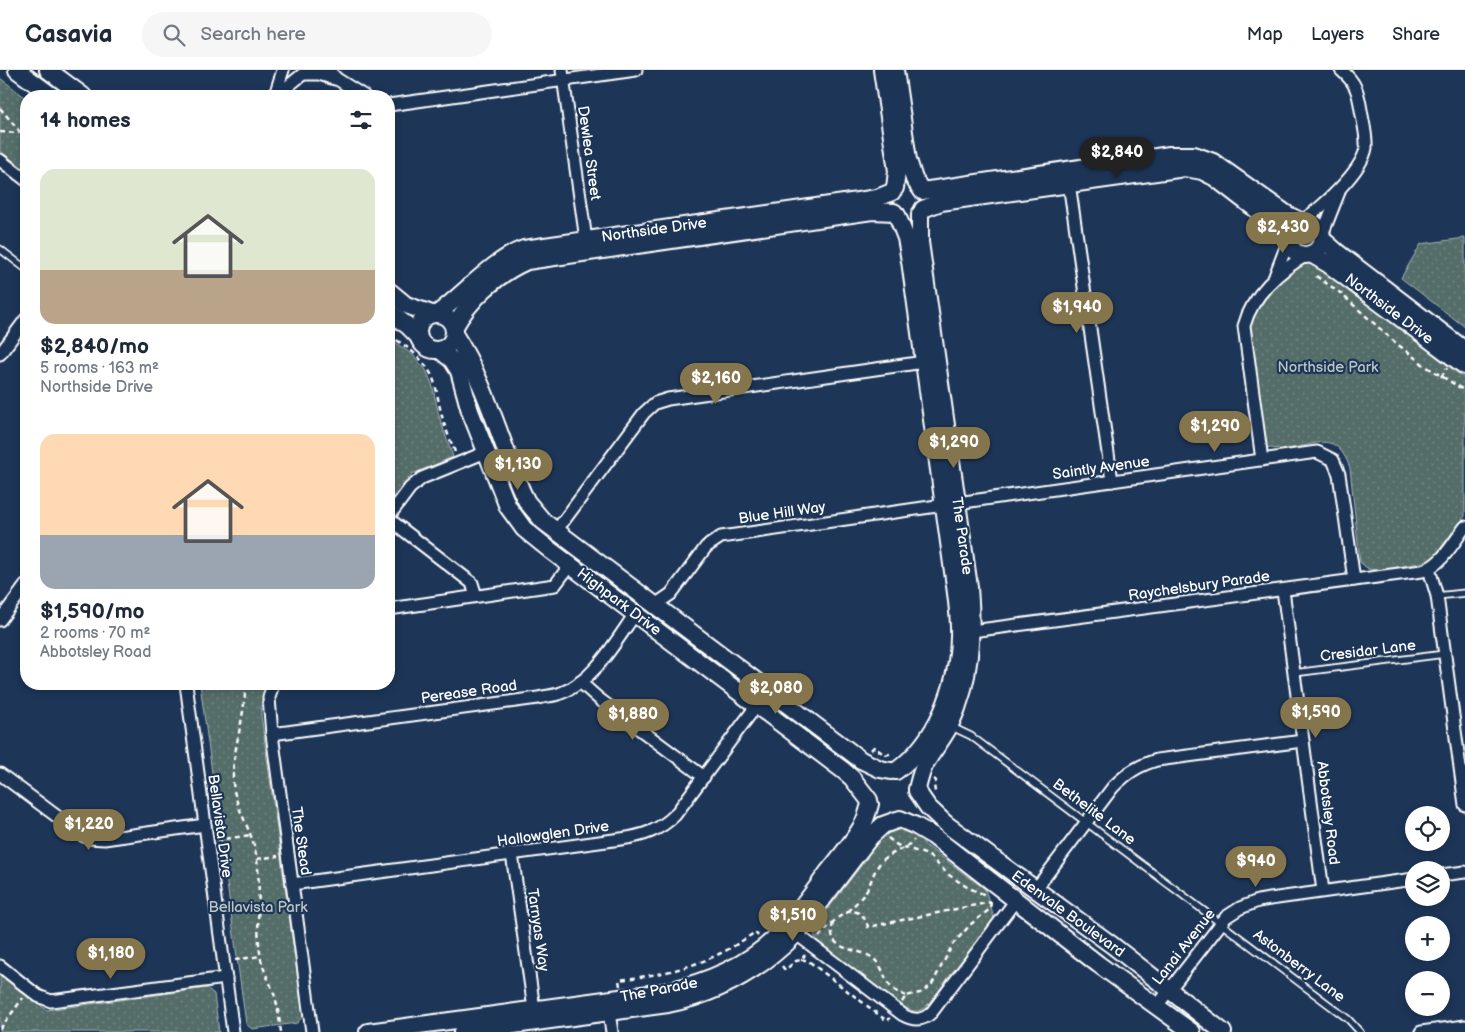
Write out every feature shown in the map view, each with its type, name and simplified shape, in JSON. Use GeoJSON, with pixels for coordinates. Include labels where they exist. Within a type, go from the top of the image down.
{"type":"FeatureCollection","features":[{"type":"Feature","properties":{"kind":"street"},"geometry":{"type":"LineString","coordinates":[[17,70],[44,90]]}},
{"type":"Feature","properties":{"kind":"street"},"geometry":{"type":"LineString","coordinates":[[48,70],[75,90]]}},
{"type":"Feature","properties":{"kind":"street"},"geometry":{"type":"LineString","coordinates":[[277,90],[283,70]]}},
{"type":"Feature","properties":{"kind":"street"},"geometry":{"type":"LineString","coordinates":[[288,70],[292,73],[319,74],[337,79]]}},
{"type":"Feature","properties":{"kind":"street"},"geometry":{"type":"LineString","coordinates":[[328,70],[337,79],[354,90]]}},
{"type":"Feature","properties":{"kind":"street"},"geometry":{"type":"LineString","coordinates":[[395,104],[563,75],[636,70]]}},
{"type":"Feature","properties":{"kind":"street"},"geometry":{"type":"LineString","coordinates":[[882,70],[897,172],[890,200],[896,213],[908,218],[941,202],[1170,155],[1194,155],[1213,162],[1288,215],[1316,224],[1322,237]]}},
{"type":"Feature","properties":{"kind":"street"},"geometry":{"type":"LineString","coordinates":[[895,70],[908,160],[914,179],[921,189],[925,200],[921,212]]}},
{"type":"Feature","properties":{"kind":"street"},"geometry":{"type":"LineString","coordinates":[[1262,460],[1244,326],[1251,308],[1275,276],[1288,240],[1290,228],[1316,212],[1341,188],[1361,161],[1366,148],[1356,88],[1349,76],[1341,70]]}},
{"type":"Feature","properties":{"kind":"street"},"geometry":{"type":"LineString","coordinates":[[283,90],[306,73]]}},
{"type":"Feature","properties":{"kind":"street","name":"Dewlea Street"},"geometry":{"type":"LineString","coordinates":[[563,75],[587,246]]}},
{"type":"Feature","properties":{"kind":"street"},"geometry":{"type":"LineString","coordinates":[[0,160],[20,175]]}},
{"type":"Feature","properties":{"kind":"street"},"geometry":{"type":"LineString","coordinates":[[894,190],[907,183],[912,183],[921,189],[1175,168],[1194,169],[1214,177],[1258,210],[1278,227],[1293,250],[1302,255],[1309,254]]}},
{"type":"Feature","properties":{"kind":"street"},"geometry":{"type":"LineString","coordinates":[[1068,177],[1112,481]]}},
{"type":"Feature","properties":{"kind":"street"},"geometry":{"type":"LineString","coordinates":[[1275,276],[1317,250],[1341,188]]}},
{"type":"Feature","properties":{"kind":"street","name":"Northside Drive"},"geometry":{"type":"LineString","coordinates":[[454,331],[461,315],[469,304],[505,273],[527,261],[587,246],[877,198],[894,190]]}},
{"type":"Feature","properties":{"kind":"street","name":"Northside Drive"},"geometry":{"type":"LineString","coordinates":[[434,314],[453,302],[500,261],[515,252],[535,247],[587,246],[872,211],[896,213]]}},
{"type":"Feature","properties":{"kind":"street","name":"The Parade"},"geometry":{"type":"LineString","coordinates":[[921,212],[920,242],[930,361]]}},
{"type":"Feature","properties":{"kind":"street","name":"The Parade"},"geometry":{"type":"LineString","coordinates":[[894,771],[916,754],[945,705],[955,672],[959,619],[950,504],[930,361],[906,238],[896,213]]}},
{"type":"Feature","properties":{"kind":"street","name":"Northside Drive"},"geometry":{"type":"LineString","coordinates":[[1322,237],[1338,253],[1465,350]]}},
{"type":"Feature","properties":{"kind":"street","name":"Northside Drive"},"geometry":{"type":"LineString","coordinates":[[1309,254],[1328,264],[1465,366]]}},
{"type":"Feature","properties":{"kind":"street"},"geometry":{"type":"LineString","coordinates":[[395,296],[406,305],[448,318],[454,331],[450,345],[440,350],[428,349],[408,326],[395,316]]}},
{"type":"Feature","properties":{"kind":"street"},"geometry":{"type":"LineString","coordinates":[[418,336],[422,320],[434,314]]}},
{"type":"Feature","properties":{"kind":"street"},"geometry":{"type":"LineString","coordinates":[[0,354],[20,327]]}},
{"type":"Feature","properties":{"kind":"street","name":"Highpark Drive"},"geometry":{"type":"LineString","coordinates":[[454,331],[475,372],[527,502],[543,521],[861,760],[880,769],[894,771]]}},
{"type":"Feature","properties":{"kind":"street","name":"Highpark Drive"},"geometry":{"type":"LineString","coordinates":[[440,350],[452,360],[459,371],[470,411],[501,490],[516,518],[534,538],[844,770],[870,802]]}},
{"type":"Feature","properties":{"kind":"street"},"geometry":{"type":"LineString","coordinates":[[556,531],[644,413],[655,403],[668,399],[930,361]]}},
{"type":"Feature","properties":{"kind":"street"},"geometry":{"type":"LineString","coordinates":[[395,510],[416,482],[429,474],[486,452]]}},
{"type":"Feature","properties":{"kind":"street","name":"Saintly Avenue"},"geometry":{"type":"LineString","coordinates":[[950,504],[1317,452],[1333,460],[1340,480],[1354,580]]}},
{"type":"Feature","properties":{"kind":"street","name":"The Parade"},"geometry":{"type":"LineString","coordinates":[[917,790],[926,763],[950,726],[966,681],[970,656],[972,631],[969,586],[950,504]]}},
{"type":"Feature","properties":{"kind":"street","name":"Blue Hill Way"},"geometry":{"type":"LineString","coordinates":[[655,605],[670,594],[706,547],[721,537],[950,504]]}},
{"type":"Feature","properties":{"kind":"street"},"geometry":{"type":"LineString","coordinates":[[395,523],[472,583],[476,596]]}},
{"type":"Feature","properties":{"kind":"street"},"geometry":{"type":"LineString","coordinates":[[1465,527],[1440,561],[1429,569],[1438,596],[1465,805]]}},
{"type":"Feature","properties":{"kind":"street"},"geometry":{"type":"LineString","coordinates":[[395,608],[555,585],[570,565]]}},
{"type":"Feature","properties":{"kind":"street","name":"Raychelsbury Parade"},"geometry":{"type":"LineString","coordinates":[[972,631],[1429,569]]}},
{"type":"Feature","properties":{"kind":"street","name":"Abbotsley Road"},"geometry":{"type":"LineString","coordinates":[[1283,590],[1323,891]]}},
{"type":"Feature","properties":{"kind":"street"},"geometry":{"type":"LineString","coordinates":[[0,620],[20,593]]}},
{"type":"Feature","properties":{"kind":"street","name":"Perease Road"},"geometry":{"type":"LineString","coordinates":[[272,734],[551,696],[561,693],[580,682],[593,671],[636,614]]}},
{"type":"Feature","properties":{"kind":"street"},"geometry":{"type":"LineString","coordinates":[[580,682],[599,699],[704,777]]}},
{"type":"Feature","properties":{"kind":"street","name":"Bellavista Drive"},"geometry":{"type":"LineString","coordinates":[[187,690],[233,1032]]}},
{"type":"Feature","properties":{"kind":"street","name":"The Stead"},"geometry":{"type":"LineString","coordinates":[[271,690],[269,698],[272,734],[312,1032]]}},
{"type":"Feature","properties":{"kind":"street","name":"Hallowglen Drive"},"geometry":{"type":"LineString","coordinates":[[292,884],[648,834],[667,823],[675,815],[757,705]]}},
{"type":"Feature","properties":{"kind":"street"},"geometry":{"type":"LineString","coordinates":[[1035,890],[1121,779],[1137,767],[1157,760],[1304,741]]}},
{"type":"Feature","properties":{"kind":"street"},"geometry":{"type":"LineString","coordinates":[[894,771],[909,777],[917,790],[916,805],[912,811],[899,819],[889,820],[874,812],[869,792],[871,784],[876,777],[883,773],[894,771]]}},
{"type":"Feature","properties":{"kind":"street"},"geometry":{"type":"LineString","coordinates":[[0,774],[76,830],[90,838],[104,839],[205,825]]}},
{"type":"Feature","properties":{"kind":"street","name":"Edenvale Boulevard"},"geometry":{"type":"LineString","coordinates":[[917,790],[928,807],[938,817],[1112,946],[1223,1032]]}},
{"type":"Feature","properties":{"kind":"street","name":"The Parade"},"geometry":{"type":"LineString","coordinates":[[791,930],[862,826],[870,802]]}},
{"type":"Feature","properties":{"kind":"street","name":"The Parade"},"geometry":{"type":"LineString","coordinates":[[462,1032],[608,1006],[697,984],[712,978],[750,957],[791,930],[878,830],[883,825],[899,819]]}},
{"type":"Feature","properties":{"kind":"street","name":"Edenvale Boulevard"},"geometry":{"type":"LineString","coordinates":[[899,819],[928,833],[1098,964],[1192,1032]]}},
{"type":"Feature","properties":{"kind":"street","name":"Tarnyas Way"},"geometry":{"type":"LineString","coordinates":[[512,854],[534,1010]]}},
{"type":"Feature","properties":{"kind":"street"},"geometry":{"type":"LineString","coordinates":[[1450,874],[1465,872]]}},
{"type":"Feature","properties":{"kind":"street","name":"Lanai Avenue"},"geometry":{"type":"LineString","coordinates":[[1157,1006],[1221,922],[1240,908],[1258,901],[1405,880]]}},
{"type":"Feature","properties":{"kind":"street"},"geometry":{"type":"LineString","coordinates":[[791,930],[896,1009],[910,1019],[916,1020],[927,1016],[1016,900]]}},
{"type":"Feature","properties":{"kind":"street"},"geometry":{"type":"LineString","coordinates":[[0,966],[45,999],[59,1000],[226,978]]}},
{"type":"Feature","properties":{"kind":"street"},"geometry":{"type":"LineString","coordinates":[[608,1006],[612,1032]]}},
{"type":"Feature","properties":{"kind":"street","name":"The Parade"},"geometry":{"type":"LineString","coordinates":[[368,1032],[534,1010],[608,1006]]}},
{"type":"Feature","properties":{"kind":"street"},"geometry":{"type":"LineString","coordinates":[[1421,1032],[1465,1026]]}},
{"type":"Feature","properties":{"kind":"lane"},"geometry":{"type":"LineString","coordinates":[[0,249],[20,264]]}},
{"type":"Feature","properties":{"kind":"lane"},"geometry":{"type":"LineString","coordinates":[[1438,596],[1465,593]]}},
{"type":"Feature","properties":{"kind":"lane","name":"Cresidar Lane"},"geometry":{"type":"LineString","coordinates":[[1294,673],[1445,654]]}},
{"type":"Feature","properties":{"kind":"lane","name":"Bethelite Lane"},"geometry":{"type":"LineString","coordinates":[[950,726],[971,736],[1221,922]]}},
{"type":"Feature","properties":{"kind":"lane","name":"Astonberry Lane"},"geometry":{"type":"LineString","coordinates":[[1221,922],[1348,1019],[1360,1032]]}},
{"type":"Feature","properties":{"kind":"path"},"geometry":{"type":"LineString","coordinates":[[0,108],[20,132]]}},
{"type":"Feature","properties":{"kind":"path"},"geometry":{"type":"LineString","coordinates":[[0,132],[20,133]]}},
{"type":"Feature","properties":{"kind":"path"},"geometry":{"type":"LineString","coordinates":[[1316,276],[1339,292],[1396,343],[1424,365],[1465,391]]}},
{"type":"Feature","properties":{"kind":"path"},"geometry":{"type":"LineString","coordinates":[[395,338],[417,356],[429,371],[436,388],[441,413],[459,463]]}},
{"type":"Feature","properties":{"kind":"path"},"geometry":{"type":"LineString","coordinates":[[245,690],[244,714],[234,764],[233,783],[235,798],[250,835],[257,859],[260,956],[276,1002],[281,1032]]}},
{"type":"Feature","properties":{"kind":"path"},"geometry":{"type":"LineString","coordinates":[[834,921],[833,935],[839,945],[874,959],[891,988],[906,996],[920,993],[931,986],[953,944],[971,924],[988,912],[991,902],[986,896],[967,887],[949,875],[928,855],[897,845],[878,830]]}},
{"type":"Feature","properties":{"kind":"path"},"geometry":{"type":"LineString","coordinates":[[207,842],[250,835]]}},
{"type":"Feature","properties":{"kind":"path"},"geometry":{"type":"LineString","coordinates":[[257,859],[288,854]]}},
{"type":"Feature","properties":{"kind":"path"},"geometry":{"type":"LineString","coordinates":[[224,962],[260,956]]}},
{"type":"Feature","properties":{"kind":"path"},"geometry":{"type":"LineString","coordinates":[[801,960],[806,960],[887,1021],[906,996]]}},
{"type":"Feature","properties":{"kind":"path"},"geometry":{"type":"LineString","coordinates":[[0,1028],[30,989]]}},
{"type":"Feature","properties":{"kind":"green space"},"geometry":{"type":"Polygon","coordinates":[[[0,78],[20,93],[20,166],[0,151],[0,78]]]}},
{"type":"Feature","properties":{"kind":"green space"},"geometry":{"type":"Polygon","coordinates":[[[1465,238],[1465,327],[1401,278],[1421,244],[1465,238]]]}},
{"type":"Feature","properties":{"kind":"green space","name":"Northside Park"},"geometry":{"type":"Polygon","coordinates":[[[1307,261],[1325,271],[1465,379],[1465,516],[1433,558],[1426,562],[1379,570],[1368,569],[1360,562],[1350,468],[1344,455],[1337,447],[1330,443],[1322,442],[1292,448],[1266,447],[1248,331],[1252,313],[1284,274],[1307,261]]]}},
{"type":"Feature","properties":{"kind":"green space"},"geometry":{"type":"Polygon","coordinates":[[[395,342],[413,355],[426,370],[432,384],[439,416],[453,457],[412,474],[395,496],[395,342]]]}},
{"type":"Feature","properties":{"kind":"green space","name":"Bellavista Park"},"geometry":{"type":"Polygon","coordinates":[[[201,690],[265,690],[261,715],[303,1016],[297,1023],[252,1029],[246,1024],[201,690]]]}},
{"type":"Feature","properties":{"kind":"green space"},"geometry":{"type":"Polygon","coordinates":[[[904,828],[923,838],[924,844],[985,889],[994,918],[930,1002],[924,1008],[916,1011],[906,1008],[820,944],[813,930],[814,923],[821,918],[867,858],[868,852],[875,841],[886,833],[904,828]]]}},
{"type":"Feature","properties":{"kind":"green space"},"geometry":{"type":"Polygon","coordinates":[[[0,975],[47,1010],[207,988],[214,994],[219,1032],[0,1032],[0,975]]]}}]}
